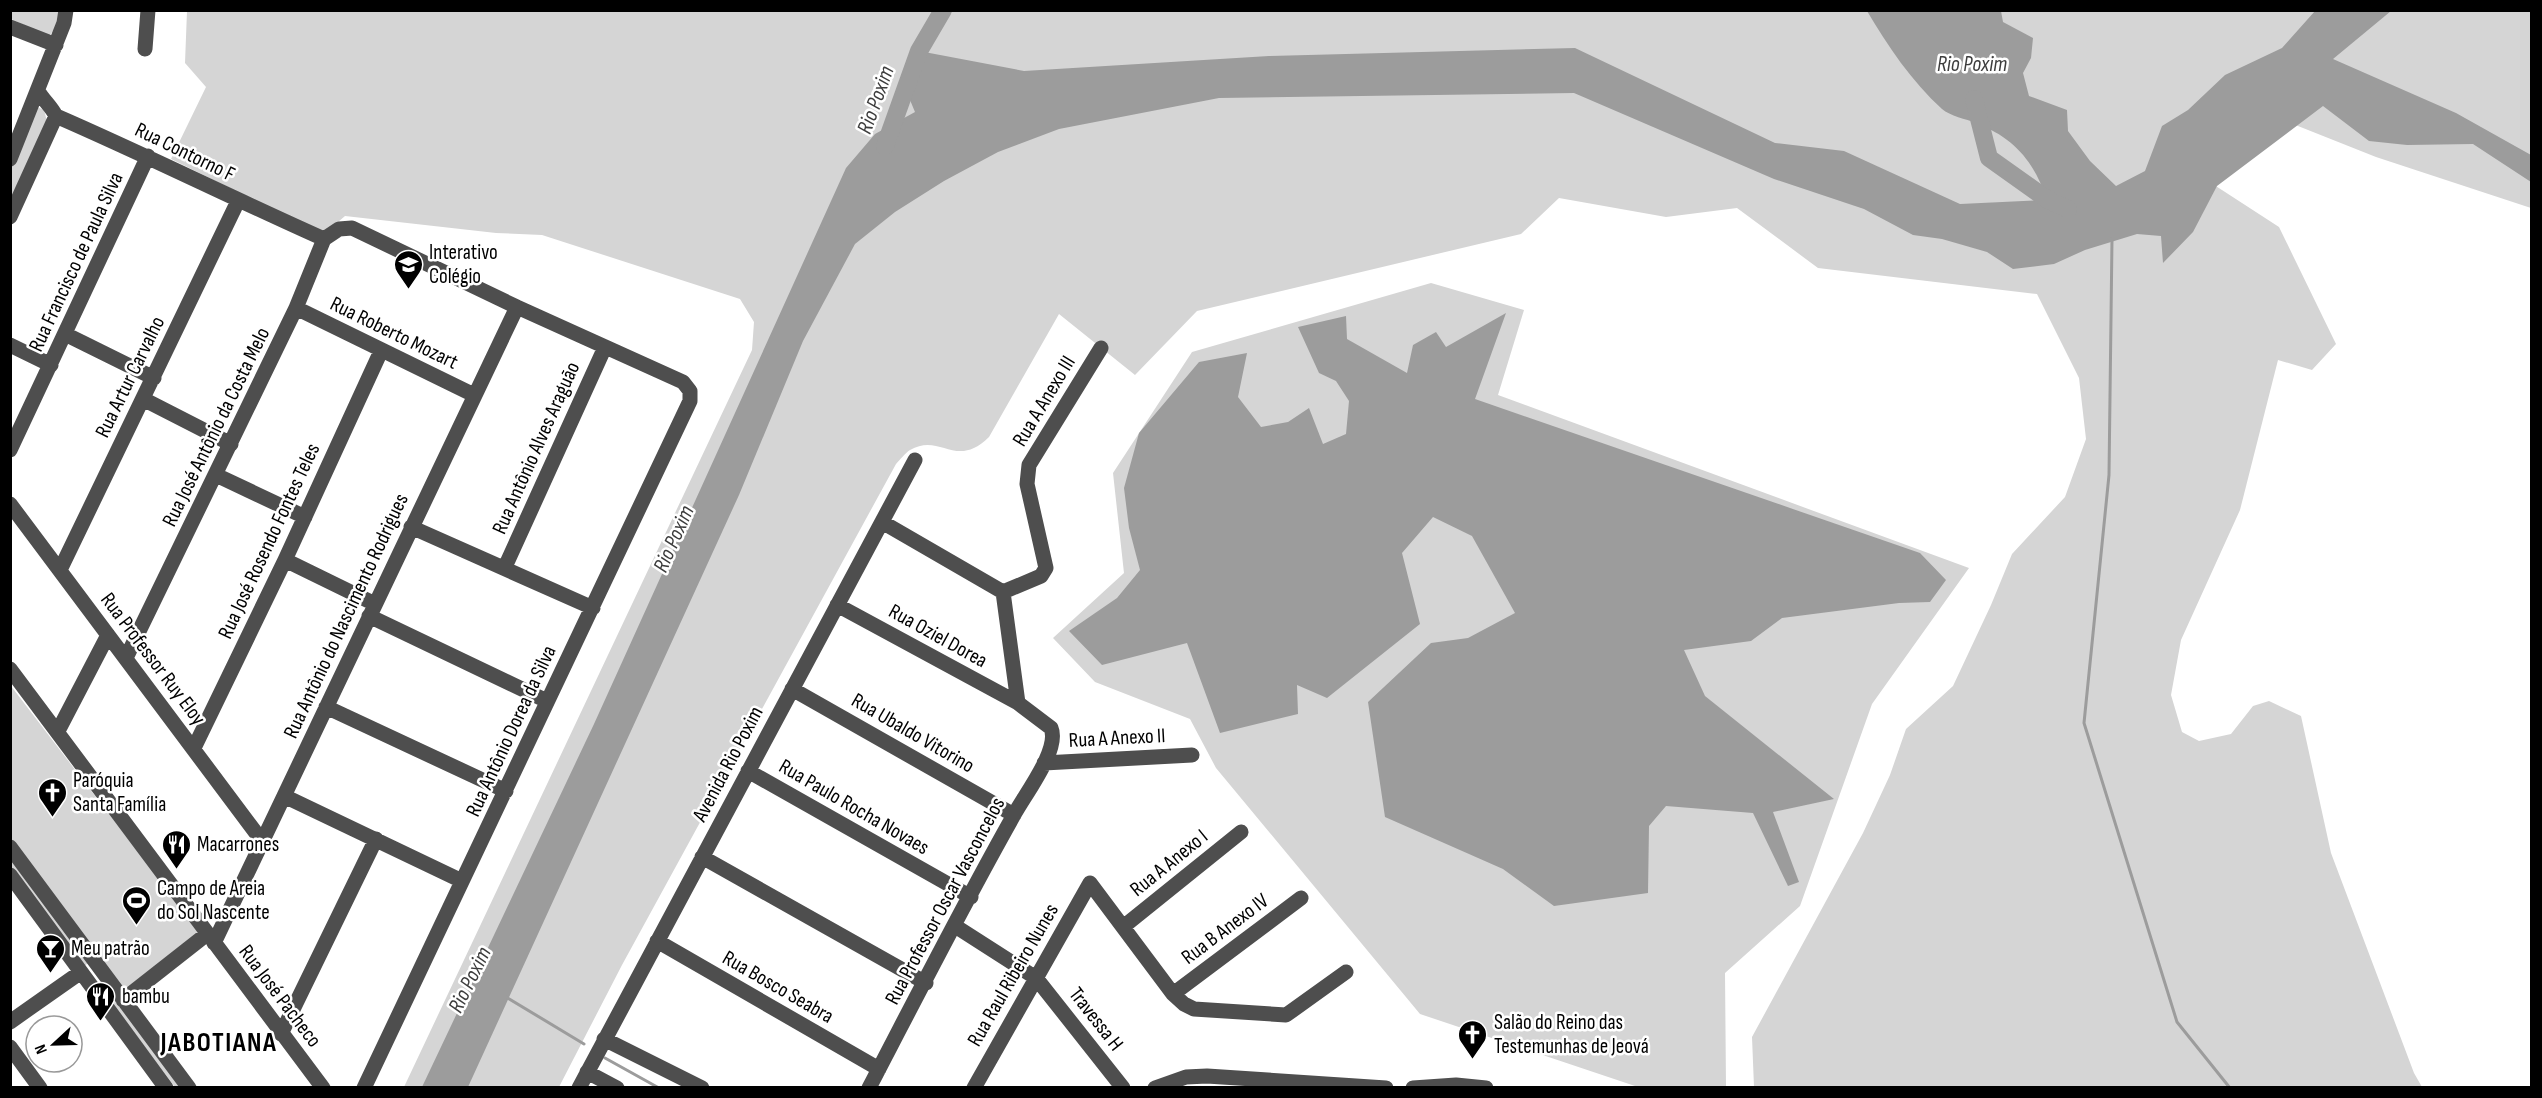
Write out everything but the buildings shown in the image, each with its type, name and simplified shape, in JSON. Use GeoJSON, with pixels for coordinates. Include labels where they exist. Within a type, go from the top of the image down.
{"type":"FeatureCollection","features":[{"type":"Feature","properties":{"kind":"street"},"geometry":{"type":"LineString","coordinates":[[10,159],[15,136],[38,91],[56,45],[66,10]]}},
{"type":"Feature","properties":{"kind":"street"},"geometry":{"type":"LineString","coordinates":[[145,50],[148,10]]}},
{"type":"Feature","properties":{"kind":"street"},"geometry":{"type":"LineString","coordinates":[[10,27],[56,45]]}},
{"type":"Feature","properties":{"kind":"street"},"geometry":{"type":"LineString","coordinates":[[10,216],[56,116],[51,105],[38,91]]}},
{"type":"Feature","properties":{"kind":"street","name":"Rua Contorno F"},"geometry":{"type":"LineString","coordinates":[[56,116],[148,156],[238,201],[324,239]]}},
{"type":"Feature","properties":{"kind":"street","name":"Rua Francisco de Paula Silva"},"geometry":{"type":"LineString","coordinates":[[10,450],[148,156]]}},
{"type":"Feature","properties":{"kind":"street","name":"Rua Artur Carvalho"},"geometry":{"type":"LineString","coordinates":[[60,570],[238,201]]}},
{"type":"Feature","properties":{"kind":"street"},"geometry":{"type":"LineString","coordinates":[[324,239],[339,229],[352,228],[605,347]]}},
{"type":"Feature","properties":{"kind":"street","name":"Rua José Antônio da Costa Melo"},"geometry":{"type":"LineString","coordinates":[[126,658],[296,308],[324,239]]}},
{"type":"Feature","properties":{"kind":"street","name":"Rua Antônio do Nascimento Rodrigues"},"geometry":{"type":"LineString","coordinates":[[211,938],[284,796],[517,307]]}},
{"type":"Feature","properties":{"kind":"street","name":"Rua Roberto Mozart"},"geometry":{"type":"LineString","coordinates":[[296,308],[474,395]]}},
{"type":"Feature","properties":{"kind":"street"},"geometry":{"type":"LineString","coordinates":[[65,334],[154,378]]}},
{"type":"Feature","properties":{"kind":"street"},"geometry":{"type":"LineString","coordinates":[[10,345],[51,365]]}},
{"type":"Feature","properties":{"kind":"street","name":"Rua Antônio Dorea da Silva"},"geometry":{"type":"LineString","coordinates":[[364,1088],[690,401],[690,391],[683,382],[605,347]]}},
{"type":"Feature","properties":{"kind":"street","name":"Rua Antônio Alves Araguão"},"geometry":{"type":"LineString","coordinates":[[505,567],[605,347]]}},
{"type":"Feature","properties":{"kind":"street","name":"Rua A Anexo III"},"geometry":{"type":"LineString","coordinates":[[1003,592],[1041,576],[1046,568],[1027,484],[1029,465],[1101,348]]}},
{"type":"Feature","properties":{"kind":"street","name":"Rua José Rosendo Fontes Teles"},"geometry":{"type":"LineString","coordinates":[[194,748],[285,560],[381,351]]}},
{"type":"Feature","properties":{"kind":"street"},"geometry":{"type":"LineString","coordinates":[[143,399],[231,444]]}},
{"type":"Feature","properties":{"kind":"street","name":"Avenida Rio Poxim"},"geometry":{"type":"LineString","coordinates":[[579,1088],[915,460]]}},
{"type":"Feature","properties":{"kind":"street"},"geometry":{"type":"LineString","coordinates":[[216,475],[305,517]]}},
{"type":"Feature","properties":{"kind":"street","name":"Rua Professor Ruy Eloy"},"geometry":{"type":"LineString","coordinates":[[10,504],[262,841]]}},
{"type":"Feature","properties":{"kind":"street"},"geometry":{"type":"LineString","coordinates":[[882,522],[1003,592],[1018,703]]}},
{"type":"Feature","properties":{"kind":"street"},"geometry":{"type":"LineString","coordinates":[[411,526],[592,608]]}},
{"type":"Feature","properties":{"kind":"street"},"geometry":{"type":"LineString","coordinates":[[285,560],[372,610],[547,701]]}},
{"type":"Feature","properties":{"kind":"street","name":"Rua Oziel Dorea"},"geometry":{"type":"LineString","coordinates":[[837,605],[1018,703],[1051,728],[1053,733]]}},
{"type":"Feature","properties":{"kind":"street"},"geometry":{"type":"LineString","coordinates":[[58,731],[108,634]]}},
{"type":"Feature","properties":{"kind":"street","name":"Rua José Pacheco"},"geometry":{"type":"LineString","coordinates":[[10,669],[323,1088]]}},
{"type":"Feature","properties":{"kind":"street","name":"Rua Ubaldo Vitorino"},"geometry":{"type":"LineString","coordinates":[[792,689],[1014,815]]}},
{"type":"Feature","properties":{"kind":"street"},"geometry":{"type":"LineString","coordinates":[[326,707],[506,791]]}},
{"type":"Feature","properties":{"kind":"street","name":"Rua Professor Oscar Vasconcelos"},"geometry":{"type":"LineString","coordinates":[[869,1088],[1044,763],[1052,746],[1053,733]]}},
{"type":"Feature","properties":{"kind":"street","name":"Rua A Anexo II"},"geometry":{"type":"LineString","coordinates":[[1044,763],[1192,755]]}},
{"type":"Feature","properties":{"kind":"street","name":"Rua Paulo Rocha Novaes"},"geometry":{"type":"LineString","coordinates":[[748,771],[970,897]]}},
{"type":"Feature","properties":{"kind":"street"},"geometry":{"type":"LineString","coordinates":[[284,796],[462,881]]}},
{"type":"Feature","properties":{"kind":"street","name":"Rua A Anexo I"},"geometry":{"type":"LineString","coordinates":[[1124,927],[1241,832]]}},
{"type":"Feature","properties":{"kind":"street"},"geometry":{"type":"LineString","coordinates":[[281,1034],[376,839]]}},
{"type":"Feature","properties":{"kind":"street"},"geometry":{"type":"LineString","coordinates":[[10,847],[189,1088]]}},
{"type":"Feature","properties":{"kind":"street"},"geometry":{"type":"LineString","coordinates":[[702,857],[926,983]]}},
{"type":"Feature","properties":{"kind":"street","name":"Rua Raul Ribeiro Nunes"},"geometry":{"type":"LineString","coordinates":[[974,1088],[1090,883],[1124,927]]}},
{"type":"Feature","properties":{"kind":"street"},"geometry":{"type":"LineString","coordinates":[[13,885],[166,1088]]}},
{"type":"Feature","properties":{"kind":"street","name":"Rua B Anexo IV"},"geometry":{"type":"LineString","coordinates":[[1173,994],[1301,898]]}},
{"type":"Feature","properties":{"kind":"street","name":"Travessa H"},"geometry":{"type":"LineString","coordinates":[[955,926],[1036,978],[1123,1088]]}},
{"type":"Feature","properties":{"kind":"street"},"geometry":{"type":"LineString","coordinates":[[1124,927],[1173,994],[1184,1004],[1205,1011],[1286,1015],[1346,972]]}},
{"type":"Feature","properties":{"kind":"street"},"geometry":{"type":"LineString","coordinates":[[123,1000],[211,938]]}},
{"type":"Feature","properties":{"kind":"street","name":"Rua Bosco Seabra"},"geometry":{"type":"LineString","coordinates":[[657,941],[879,1069]]}},
{"type":"Feature","properties":{"kind":"street"},"geometry":{"type":"LineString","coordinates":[[10,1022],[82,974],[98,966]]}},
{"type":"Feature","properties":{"kind":"street"},"geometry":{"type":"LineString","coordinates":[[604,1040],[702,1088]]}},
{"type":"Feature","properties":{"kind":"street"},"geometry":{"type":"LineString","coordinates":[[10,1047],[40,1088]]}},
{"type":"Feature","properties":{"kind":"street"},"geometry":{"type":"LineString","coordinates":[[587,1072],[617,1088]]}},
{"type":"Feature","properties":{"kind":"street"},"geometry":{"type":"LineString","coordinates":[[1155,1088],[1186,1077],[1207,1076],[1386,1088]]}},
{"type":"Feature","properties":{"kind":"street"},"geometry":{"type":"LineString","coordinates":[[1413,1088],[1456,1085],[1486,1088]]}},
{"type":"Feature","properties":{"kind":"shaded area"},"geometry":{"type":"Polygon","coordinates":[[[10,11],[59,11],[58,25],[49,36],[11,19],[10,11]]]}},
{"type":"Feature","properties":{"kind":"shaded area"},"geometry":{"type":"Polygon","coordinates":[[[187,11],[2531,11],[2531,208],[2376,157],[2278,118],[2205,179],[2279,227],[2336,344],[2312,370],[2278,360],[2240,510],[2181,640],[2171,695],[2182,732],[2199,741],[2231,734],[2253,706],[2269,701],[2301,716],[2331,853],[2414,1073],[2422,1087],[1754,1087],[1752,1037],[1863,833],[1890,775],[1906,729],[1953,686],[2012,554],[2065,497],[2086,439],[2079,378],[2037,294],[1818,268],[1737,208],[1666,217],[1559,198],[1521,234],[1197,311],[1135,375],[1059,314],[989,437],[967,450],[957,451],[930,445],[921,446],[908,451],[896,464],[622,965],[559,1087],[404,1087],[752,350],[754,322],[740,299],[542,235],[496,233],[345,216],[324,234],[171,159],[206,87],[185,63],[187,11]]]}},
{"type":"Feature","properties":{"kind":"shaded area"},"geometry":{"type":"Polygon","coordinates":[[[35,106],[44,110],[48,125],[11,214],[11,169],[35,106]]]}},
{"type":"Feature","properties":{"kind":"shaded area"},"geometry":{"type":"Polygon","coordinates":[[[1431,283],[1524,310],[1498,395],[1969,568],[1872,704],[1800,906],[1725,973],[1726,1087],[1638,1087],[1420,1014],[1216,768],[1190,719],[1095,682],[1053,638],[1124,573],[1113,473],[1192,352],[1431,283]]]}},
{"type":"Feature","properties":{"kind":"shaded area"},"geometry":{"type":"Polygon","coordinates":[[[11,686],[200,933],[126,994],[11,839],[11,686]]]}},
{"type":"Feature","properties":{"kind":"shaded area"},"geometry":{"type":"Polygon","coordinates":[[[10,857],[88,963],[81,969],[11,871],[10,857]]]}},
{"type":"Feature","properties":{"kind":"shaded area"},"geometry":{"type":"Polygon","coordinates":[[[111,991],[184,1087],[175,1087],[107,997],[111,991]]]}},
{"type":"Feature","properties":{"kind":"water","name":"Rio Poxim"},"geometry":{"type":"Polygon","coordinates":[[[1867,11],[2001,11],[2003,22],[2033,38],[2031,58],[2023,73],[2029,96],[2067,110],[2068,131],[2090,161],[2116,186],[2145,171],[2162,126],[2188,110],[2225,75],[2282,48],[2315,11],[2391,11],[2333,59],[2456,113],[2531,155],[2531,182],[2473,144],[2407,145],[2369,141],[2323,106],[2217,186],[2193,232],[2163,263],[2161,236],[2137,234],[2085,250],[2054,264],[2013,269],[1987,252],[1942,239],[1913,235],[1864,209],[1774,179],[1574,93],[1219,98],[1059,129],[998,152],[944,181],[895,212],[855,244],[803,341],[739,495],[468,1087],[422,1087],[594,724],[846,168],[875,134],[915,112],[905,88],[919,51],[1024,71],[1269,56],[1575,48],[1775,143],[1844,151],[1960,204],[2047,200],[2036,174],[2021,152],[1989,129],[1945,111],[1920,87],[1901,63],[1867,11]]]}},
{"type":"Feature","properties":{"kind":"water"},"geometry":{"type":"Polygon","coordinates":[[[1506,313],[1475,399],[1920,553],[1946,580],[1930,602],[1899,603],[1782,618],[1751,641],[1684,650],[1705,696],[1834,799],[1773,812],[1799,882],[1788,886],[1753,813],[1666,806],[1649,826],[1648,893],[1554,906],[1503,869],[1385,817],[1368,702],[1431,643],[1468,638],[1515,613],[1472,536],[1433,517],[1402,553],[1420,624],[1327,698],[1297,685],[1298,714],[1220,733],[1187,643],[1102,665],[1069,631],[1117,598],[1140,570],[1129,528],[1124,488],[1139,433],[1199,362],[1247,353],[1238,397],[1261,427],[1288,422],[1309,408],[1323,444],[1346,434],[1349,401],[1336,381],[1319,373],[1298,327],[1346,316],[1347,339],[1407,373],[1413,345],[1436,332],[1446,347],[1506,313]]]}},
{"type":"Feature","properties":{"kind":"waterway","name":"Rio Poxim"},"geometry":{"type":"LineString","coordinates":[[885,146],[919,51],[943,10]]}},
{"type":"Feature","properties":{"kind":"waterway","name":"Rio Poxim"},"geometry":{"type":"LineString","coordinates":[[1974,99],[1989,158],[2048,200],[2068,209]]}},
{"type":"Feature","properties":{"kind":"waterway"},"geometry":{"type":"LineString","coordinates":[[2112,239],[2109,475],[2084,723],[2177,1022],[2230,1088]]}},
{"type":"Feature","properties":{"kind":"waterway"},"geometry":{"type":"LineString","coordinates":[[506,997],[584,1044]]}},
{"type":"Feature","properties":{"kind":"waterway"},"geometry":{"type":"LineString","coordinates":[[605,1058],[659,1088]]}},
{"type":"Feature","properties":{"kind":"place","name":"Interativo Colégio"},"geometry":{"type":"Point","coordinates":[408,290]}},
{"type":"Feature","properties":{"kind":"place","name":"Paróquia Santa Família"},"geometry":{"type":"Point","coordinates":[52,818]}},
{"type":"Feature","properties":{"kind":"place","name":"Macarrones"},"geometry":{"type":"Point","coordinates":[176,870]}},
{"type":"Feature","properties":{"kind":"place","name":"Campo de Areia do Sol Nascente"},"geometry":{"type":"Point","coordinates":[136,926]}},
{"type":"Feature","properties":{"kind":"place","name":"Meu patrão"},"geometry":{"type":"Point","coordinates":[50,974]}},
{"type":"Feature","properties":{"kind":"place","name":"bambu"},"geometry":{"type":"Point","coordinates":[101,1022]}},
{"type":"Feature","properties":{"kind":"place","name":"Salão do Reino das Testemunhas de Jeová"},"geometry":{"type":"Point","coordinates":[1473,1060]}},
{"type":"Feature","properties":{"kind":"district","name":"JABOTIANA"},"geometry":{"type":"Point","coordinates":[219,1043]}}]}
